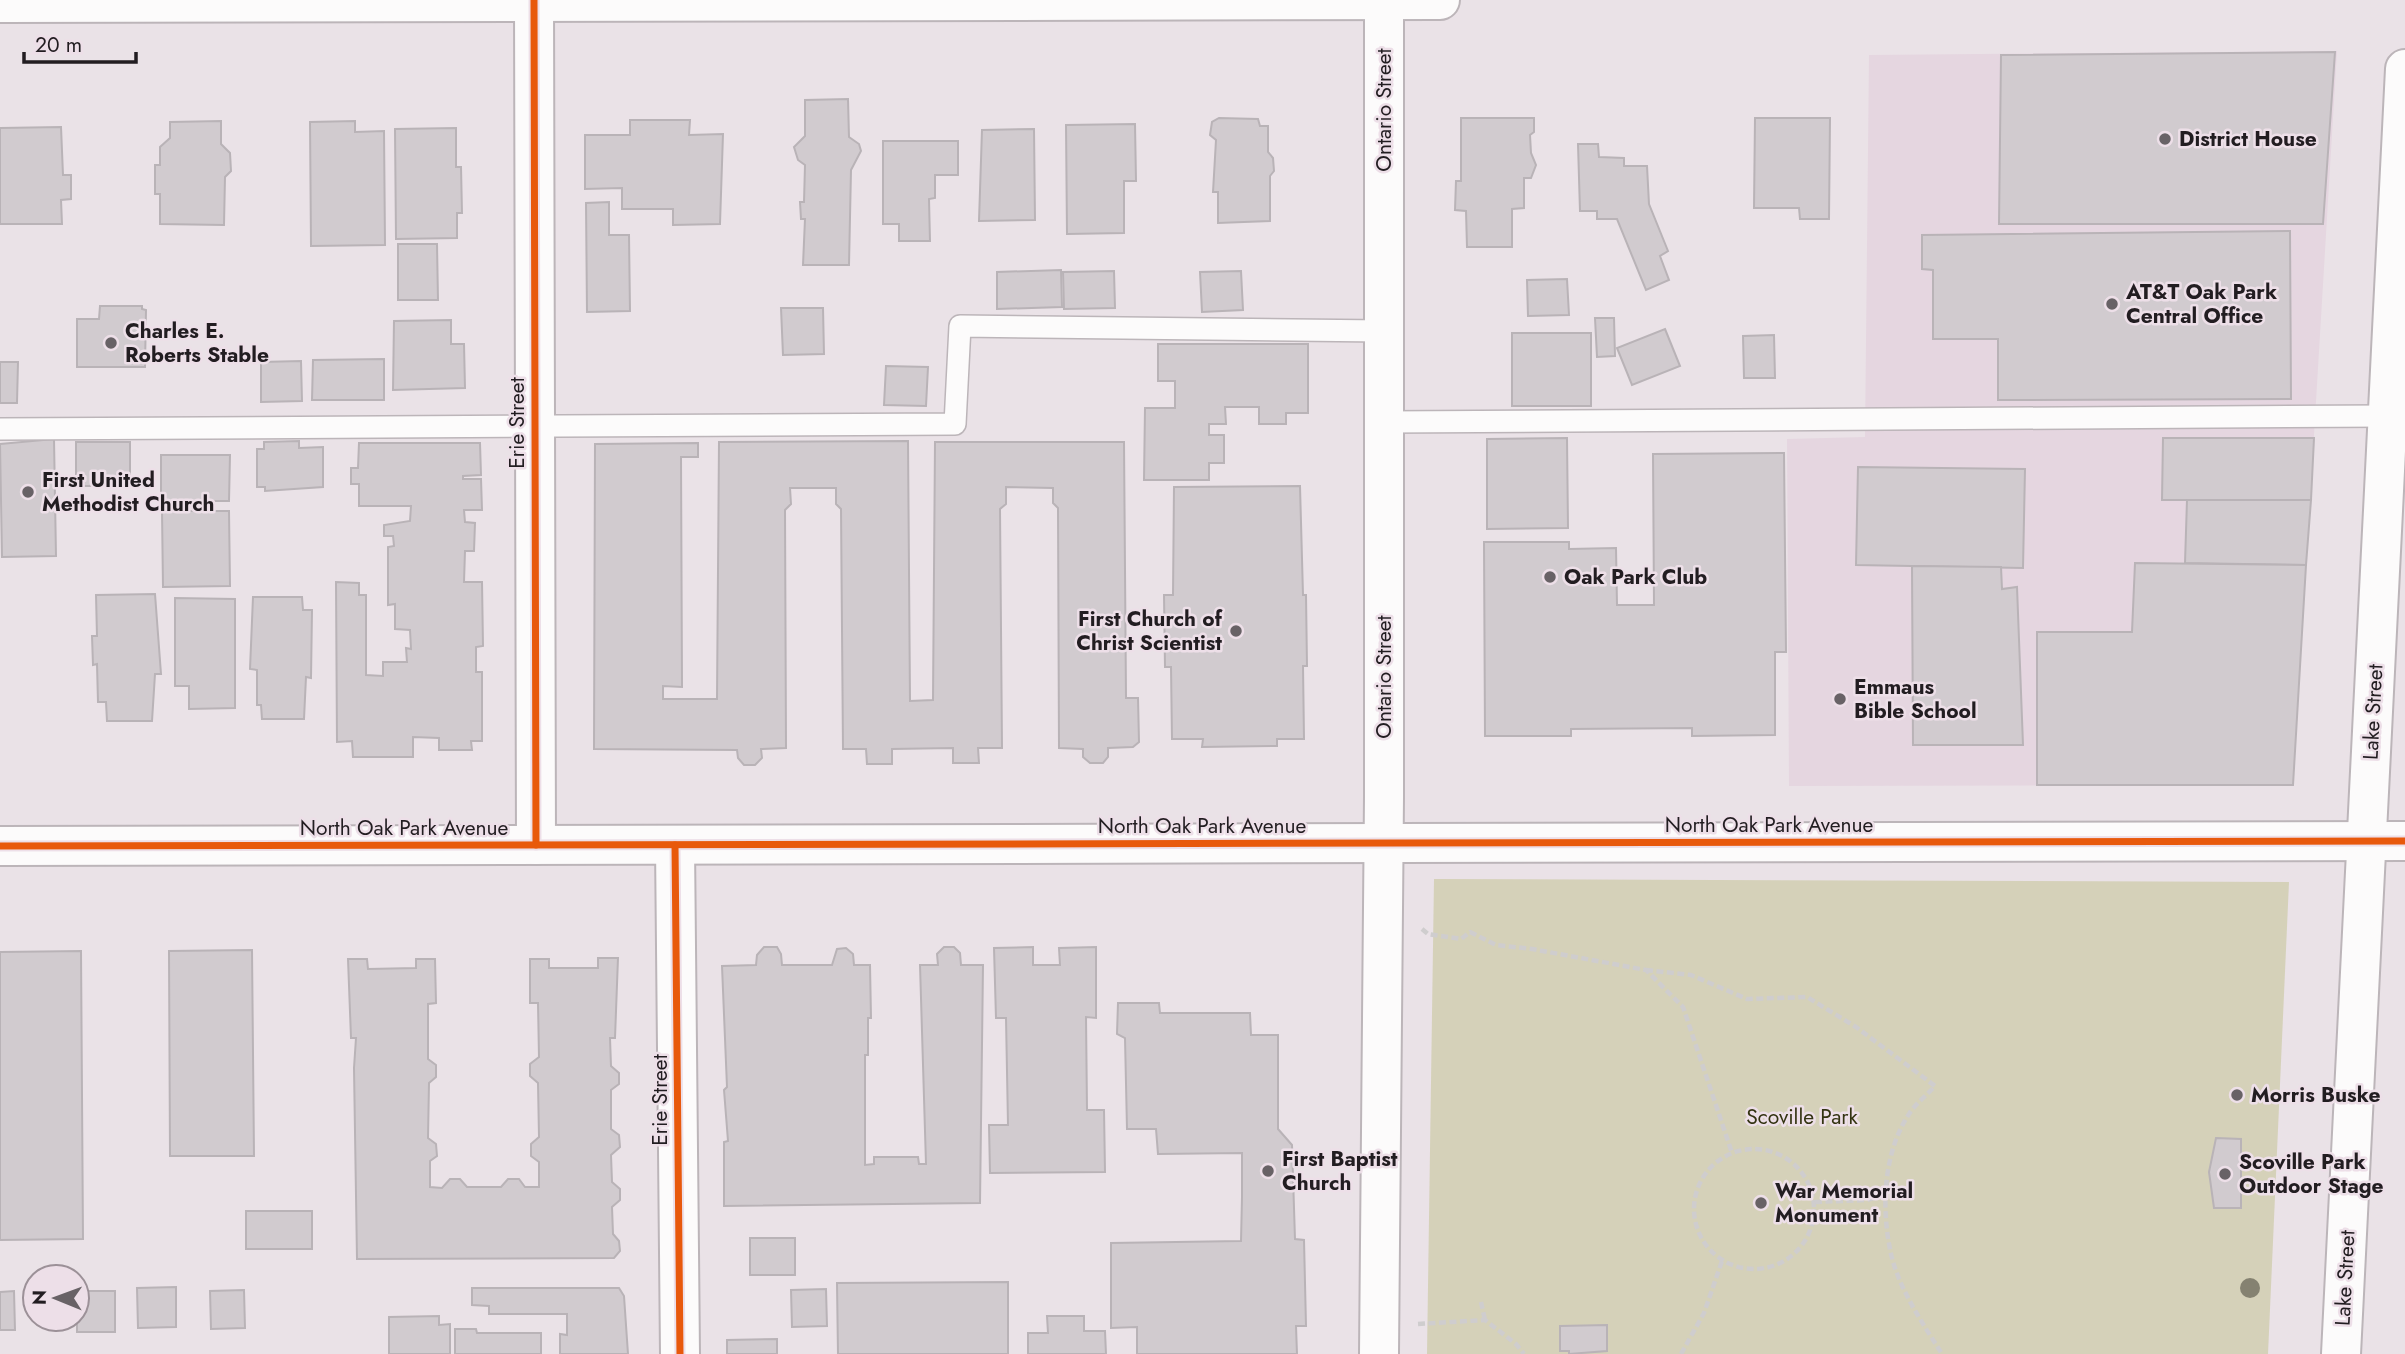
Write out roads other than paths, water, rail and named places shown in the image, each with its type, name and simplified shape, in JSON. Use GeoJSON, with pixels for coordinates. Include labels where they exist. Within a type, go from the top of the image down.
{"type":"FeatureCollection","features":[{"type":"Feature","properties":{"kind":"street","name":"Ontario Street"},"geometry":{"type":"LineString","coordinates":[[1380,1354],[1384,843],[1384,0]]}},
{"type":"Feature","properties":{"kind":"street"},"geometry":{"type":"LineString","coordinates":[[0,3],[1440,0]]}},
{"type":"Feature","properties":{"kind":"street","name":"Erie Street"},"geometry":{"type":"LineString","coordinates":[[534,1],[536,845]]}},
{"type":"Feature","properties":{"kind":"street","name":"Lake Street"},"geometry":{"type":"LineString","coordinates":[[2341,1354],[2405,69]]}},
{"type":"Feature","properties":{"kind":"street","name":"North Oak Park Avenue"},"geometry":{"type":"LineString","coordinates":[[0,846],[2405,841]]}},
{"type":"Feature","properties":{"kind":"street","name":"Erie Street"},"geometry":{"type":"LineString","coordinates":[[675,845],[680,1354]]}},
{"type":"Feature","properties":{"kind":"lane"},"geometry":{"type":"LineString","coordinates":[[0,429],[955,424],[960,326],[1384,331]]}},
{"type":"Feature","properties":{"kind":"lane"},"geometry":{"type":"LineString","coordinates":[[1384,422],[2388,416]]}},
{"type":"Feature","properties":{"kind":"place","name":"District House"},"geometry":{"type":"Point","coordinates":[2165,139]}},
{"type":"Feature","properties":{"kind":"place","name":"AT&T Oak Park Central Office"},"geometry":{"type":"Point","coordinates":[2112,304]}},
{"type":"Feature","properties":{"kind":"place","name":"Charles E. Roberts Stable"},"geometry":{"type":"Point","coordinates":[111,343]}},
{"type":"Feature","properties":{"kind":"place","name":"First United Methodist Church"},"geometry":{"type":"Point","coordinates":[28,492]}},
{"type":"Feature","properties":{"kind":"place","name":"Oak Park Club"},"geometry":{"type":"Point","coordinates":[1550,577]}},
{"type":"Feature","properties":{"kind":"place","name":"First Church of Christ Scientist"},"geometry":{"type":"Point","coordinates":[1236,631]}},
{"type":"Feature","properties":{"kind":"place","name":"Emmaus Bible School"},"geometry":{"type":"Point","coordinates":[1840,699]}},
{"type":"Feature","properties":{"kind":"place","name":"Morris Buske"},"geometry":{"type":"Point","coordinates":[2237,1095]}},
{"type":"Feature","properties":{"kind":"place","name":"First Baptist Church"},"geometry":{"type":"Point","coordinates":[1268,1171]}},
{"type":"Feature","properties":{"kind":"place","name":"Scoville Park Outdoor Stage"},"geometry":{"type":"Point","coordinates":[2225,1174]}},
{"type":"Feature","properties":{"kind":"place","name":"War Memorial Monument"},"geometry":{"type":"Point","coordinates":[1761,1203]}},
{"type":"Feature","properties":{"kind":"park label","name":"Scoville Park"},"geometry":{"type":"Point","coordinates":[1802,1117]}}]}
